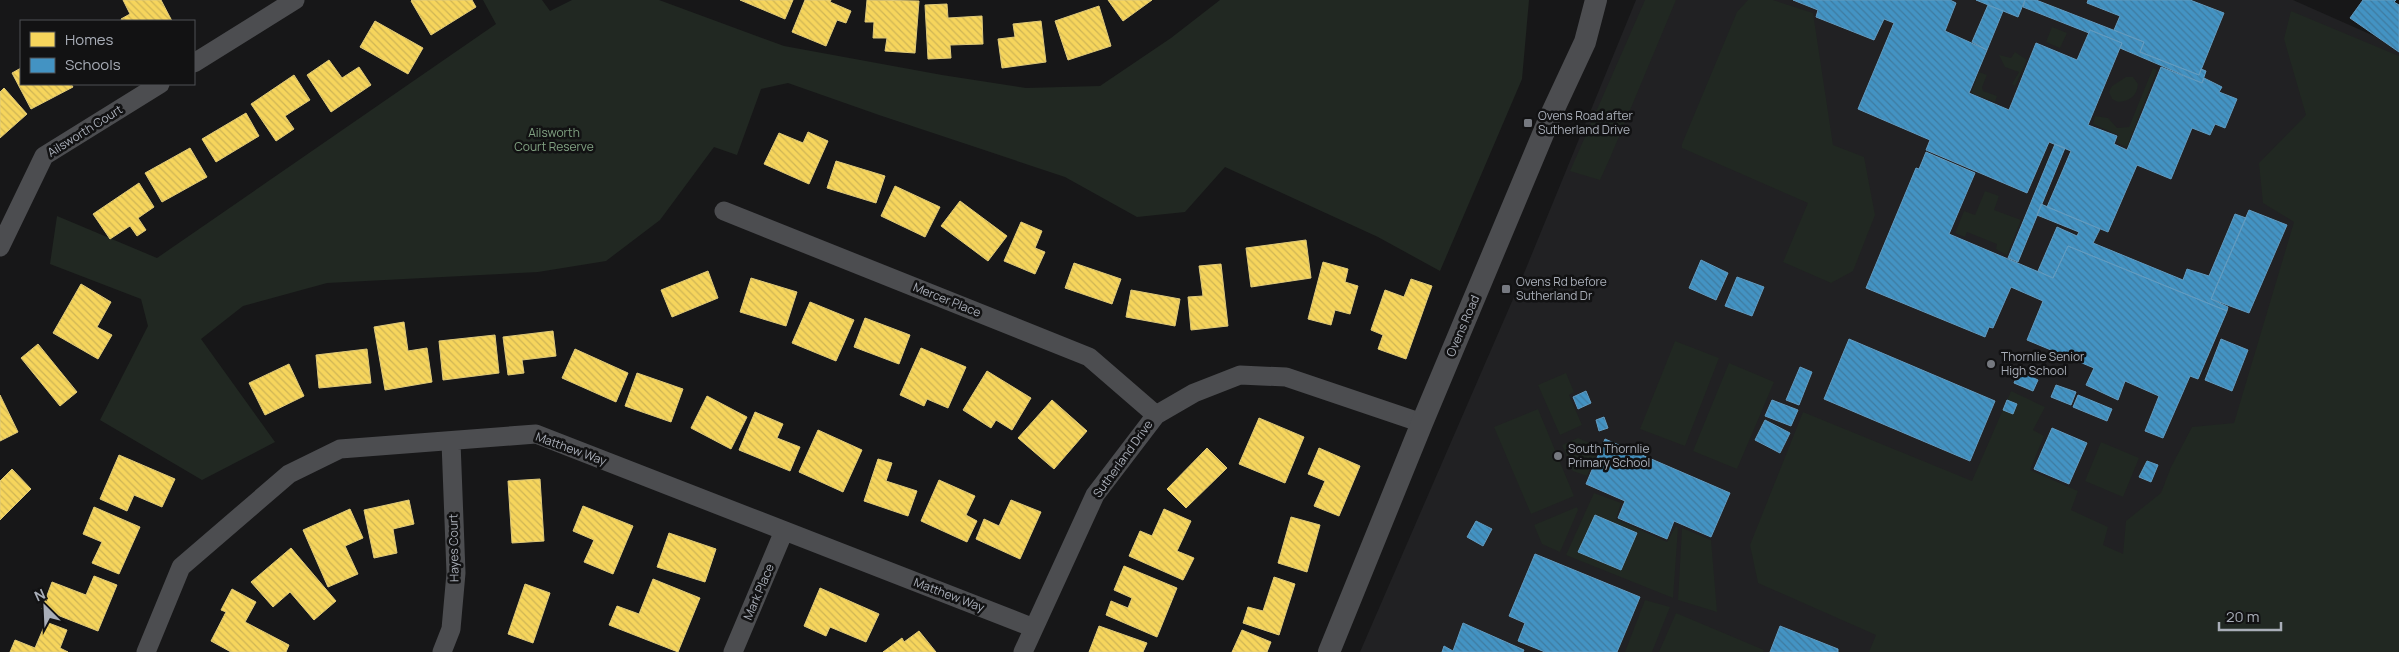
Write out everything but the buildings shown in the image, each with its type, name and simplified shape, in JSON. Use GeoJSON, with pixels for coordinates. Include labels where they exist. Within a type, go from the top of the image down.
{"type":"FeatureCollection","features":[{"type":"Feature","properties":{"kind":"street"},"geometry":{"type":"LineString","coordinates":[[195,62],[295,0]]}},
{"type":"Feature","properties":{"kind":"street","name":"Ovens Road"},"geometry":{"type":"LineString","coordinates":[[1329,652],[1422,423],[1552,115],[1586,42],[1596,0]]}},
{"type":"Feature","properties":{"kind":"street","name":"Ailsworth Court"},"geometry":{"type":"LineString","coordinates":[[0,247],[44,156],[158,85]]}},
{"type":"Feature","properties":{"kind":"street","name":"Mercer Place"},"geometry":{"type":"LineString","coordinates":[[724,211],[1089,357],[1156,414]]}},
{"type":"Feature","properties":{"kind":"street","name":"Sutherland Drive"},"geometry":{"type":"LineString","coordinates":[[1023,652],[1095,496],[1156,414],[1194,394],[1240,374],[1286,377],[1422,423]]}},
{"type":"Feature","properties":{"kind":"street","name":"Matthew Way"},"geometry":{"type":"LineString","coordinates":[[146,652],[181,566],[289,474],[340,450],[536,434],[1034,628]]}},
{"type":"Feature","properties":{"kind":"street","name":"Hayes Court"},"geometry":{"type":"LineString","coordinates":[[442,652],[452,629],[456,573],[451,442]]}},
{"type":"Feature","properties":{"kind":"street","name":"Mark Place"},"geometry":{"type":"LineString","coordinates":[[733,652],[784,531]]}},
{"type":"Feature","properties":{"kind":"shaded area","name":"Thornlie Senior High School"},"geometry":{"type":"Polygon","coordinates":[[[1636,0],[2293,0],[2399,47],[2399,639],[2394,652],[1360,652],[1520,283],[1636,0]]]}},
{"type":"Feature","properties":{"kind":"green space","name":"Ailsworth Court Reserve"},"geometry":{"type":"Polygon","coordinates":[[[483,0],[542,0],[550,11],[572,0],[659,0],[784,46],[942,75],[1026,88],[1100,86],[1171,38],[1220,0],[1529,0],[1522,79],[1440,271],[1378,237],[1225,167],[1185,212],[1137,217],[1065,177],[788,83],[761,89],[737,155],[714,147],[660,220],[606,261],[538,272],[327,283],[243,306],[201,339],[275,442],[202,480],[100,420],[148,326],[141,299],[50,264],[57,216],[157,258],[496,24],[483,0]]]}},
{"type":"Feature","properties":{"kind":"green space"},"geometry":{"type":"Polygon","coordinates":[[[1645,0],[1676,0],[1610,158],[1600,180],[1570,171],[1645,0]]]}},
{"type":"Feature","properties":{"kind":"green space"},"geometry":{"type":"Polygon","coordinates":[[[1748,0],[1773,0],[1813,13],[1833,145],[1864,157],[1875,215],[1853,271],[1831,283],[1783,262],[1808,203],[1682,148],[1737,12],[1748,0]]]}},
{"type":"Feature","properties":{"kind":"green space"},"geometry":{"type":"Polygon","coordinates":[[[2291,11],[2399,56],[2399,652],[1869,652],[1876,635],[1758,583],[1750,545],[1803,412],[1972,481],[2011,391],[2045,407],[2033,430],[2044,436],[2030,470],[2078,491],[2071,510],[2108,527],[2103,545],[2123,554],[2126,521],[2161,493],[2171,467],[2192,427],[2234,423],[2294,222],[2263,203],[2259,163],[2306,115],[2284,39],[2291,11]]]}},
{"type":"Feature","properties":{"kind":"green space"},"geometry":{"type":"Polygon","coordinates":[[[2052,27],[2067,33],[2060,48],[2046,42],[2052,27]]]}},
{"type":"Feature","properties":{"kind":"green space"},"geometry":{"type":"Polygon","coordinates":[[[2015,52],[2027,60],[2015,86],[2012,84],[2019,72],[2005,67],[1999,55],[2011,58],[2015,52]]]}},
{"type":"Feature","properties":{"kind":"green space"},"geometry":{"type":"Polygon","coordinates":[[[2153,68],[2157,70],[2127,147],[2117,143],[2118,135],[2093,124],[2095,116],[2108,118],[2117,128],[2129,127],[2153,68]]]}},
{"type":"Feature","properties":{"kind":"green space"},"geometry":{"type":"Polygon","coordinates":[[[1979,72],[1987,75],[1982,87],[1983,91],[1997,96],[1995,102],[1971,93],[1979,72]]]}},
{"type":"Feature","properties":{"kind":"green space"},"geometry":{"type":"Polygon","coordinates":[[[2126,77],[2133,77],[2138,84],[2136,92],[2132,97],[2118,102],[2112,99],[2109,92],[2112,86],[2126,77]]]}},
{"type":"Feature","properties":{"kind":"green space"},"geometry":{"type":"Polygon","coordinates":[[[1985,191],[1999,196],[1994,210],[2021,220],[2007,255],[1996,249],[1997,244],[1967,232],[1965,237],[1955,233],[1964,211],[1975,215],[1985,191]]]}},
{"type":"Feature","properties":{"kind":"green space"},"geometry":{"type":"Polygon","coordinates":[[[1675,341],[1719,358],[1685,446],[1640,429],[1675,341]]]}},
{"type":"Feature","properties":{"kind":"green space"},"geometry":{"type":"Polygon","coordinates":[[[1729,363],[1774,382],[1737,469],[1693,451],[1729,363]]]}},
{"type":"Feature","properties":{"kind":"green space"},"geometry":{"type":"Polygon","coordinates":[[[1566,373],[1574,392],[1569,395],[1582,425],[1560,435],[1538,385],[1566,373]]]}},
{"type":"Feature","properties":{"kind":"green space"},"geometry":{"type":"Polygon","coordinates":[[[1538,409],[1574,496],[1531,514],[1494,427],[1538,409]]]}},
{"type":"Feature","properties":{"kind":"green space"},"geometry":{"type":"Polygon","coordinates":[[[1578,438],[1599,447],[1587,476],[1573,471],[1562,445],[1578,438]]]}},
{"type":"Feature","properties":{"kind":"green space"},"geometry":{"type":"Polygon","coordinates":[[[2101,442],[2139,458],[2123,497],[2085,481],[2101,442]]]}},
{"type":"Feature","properties":{"kind":"green space"},"geometry":{"type":"Polygon","coordinates":[[[1594,493],[1621,503],[1616,519],[1667,542],[1676,526],[1678,528],[1673,598],[1566,555],[1594,493]]]}},
{"type":"Feature","properties":{"kind":"green space"},"geometry":{"type":"Polygon","coordinates":[[[1577,507],[1578,510],[1560,552],[1542,544],[1534,525],[1577,507]]]}},
{"type":"Feature","properties":{"kind":"green space"},"geometry":{"type":"Polygon","coordinates":[[[1682,528],[1711,540],[1717,612],[1678,600],[1682,528]]]}},
{"type":"Feature","properties":{"kind":"green space"},"geometry":{"type":"Polygon","coordinates":[[[1645,600],[1670,607],[1652,652],[1625,652],[1645,600]]]}},
{"type":"Feature","properties":{"kind":"green space"},"geometry":{"type":"Polygon","coordinates":[[[1676,613],[1764,650],[1763,652],[1659,652],[1676,613]]]}},
{"type":"Feature","properties":{"kind":"place","name":"Ovens Road after Sutherland Drive"},"geometry":{"type":"Point","coordinates":[1528,123]}},
{"type":"Feature","properties":{"kind":"place","name":"Ovens Rd before Sutherland Dr"},"geometry":{"type":"Point","coordinates":[1506,289]}},
{"type":"Feature","properties":{"kind":"place","name":"Thornlie Senior High School"},"geometry":{"type":"Point","coordinates":[1991,364]}},
{"type":"Feature","properties":{"kind":"place","name":"South Thornlie Primary School"},"geometry":{"type":"Point","coordinates":[1558,456]}}]}
